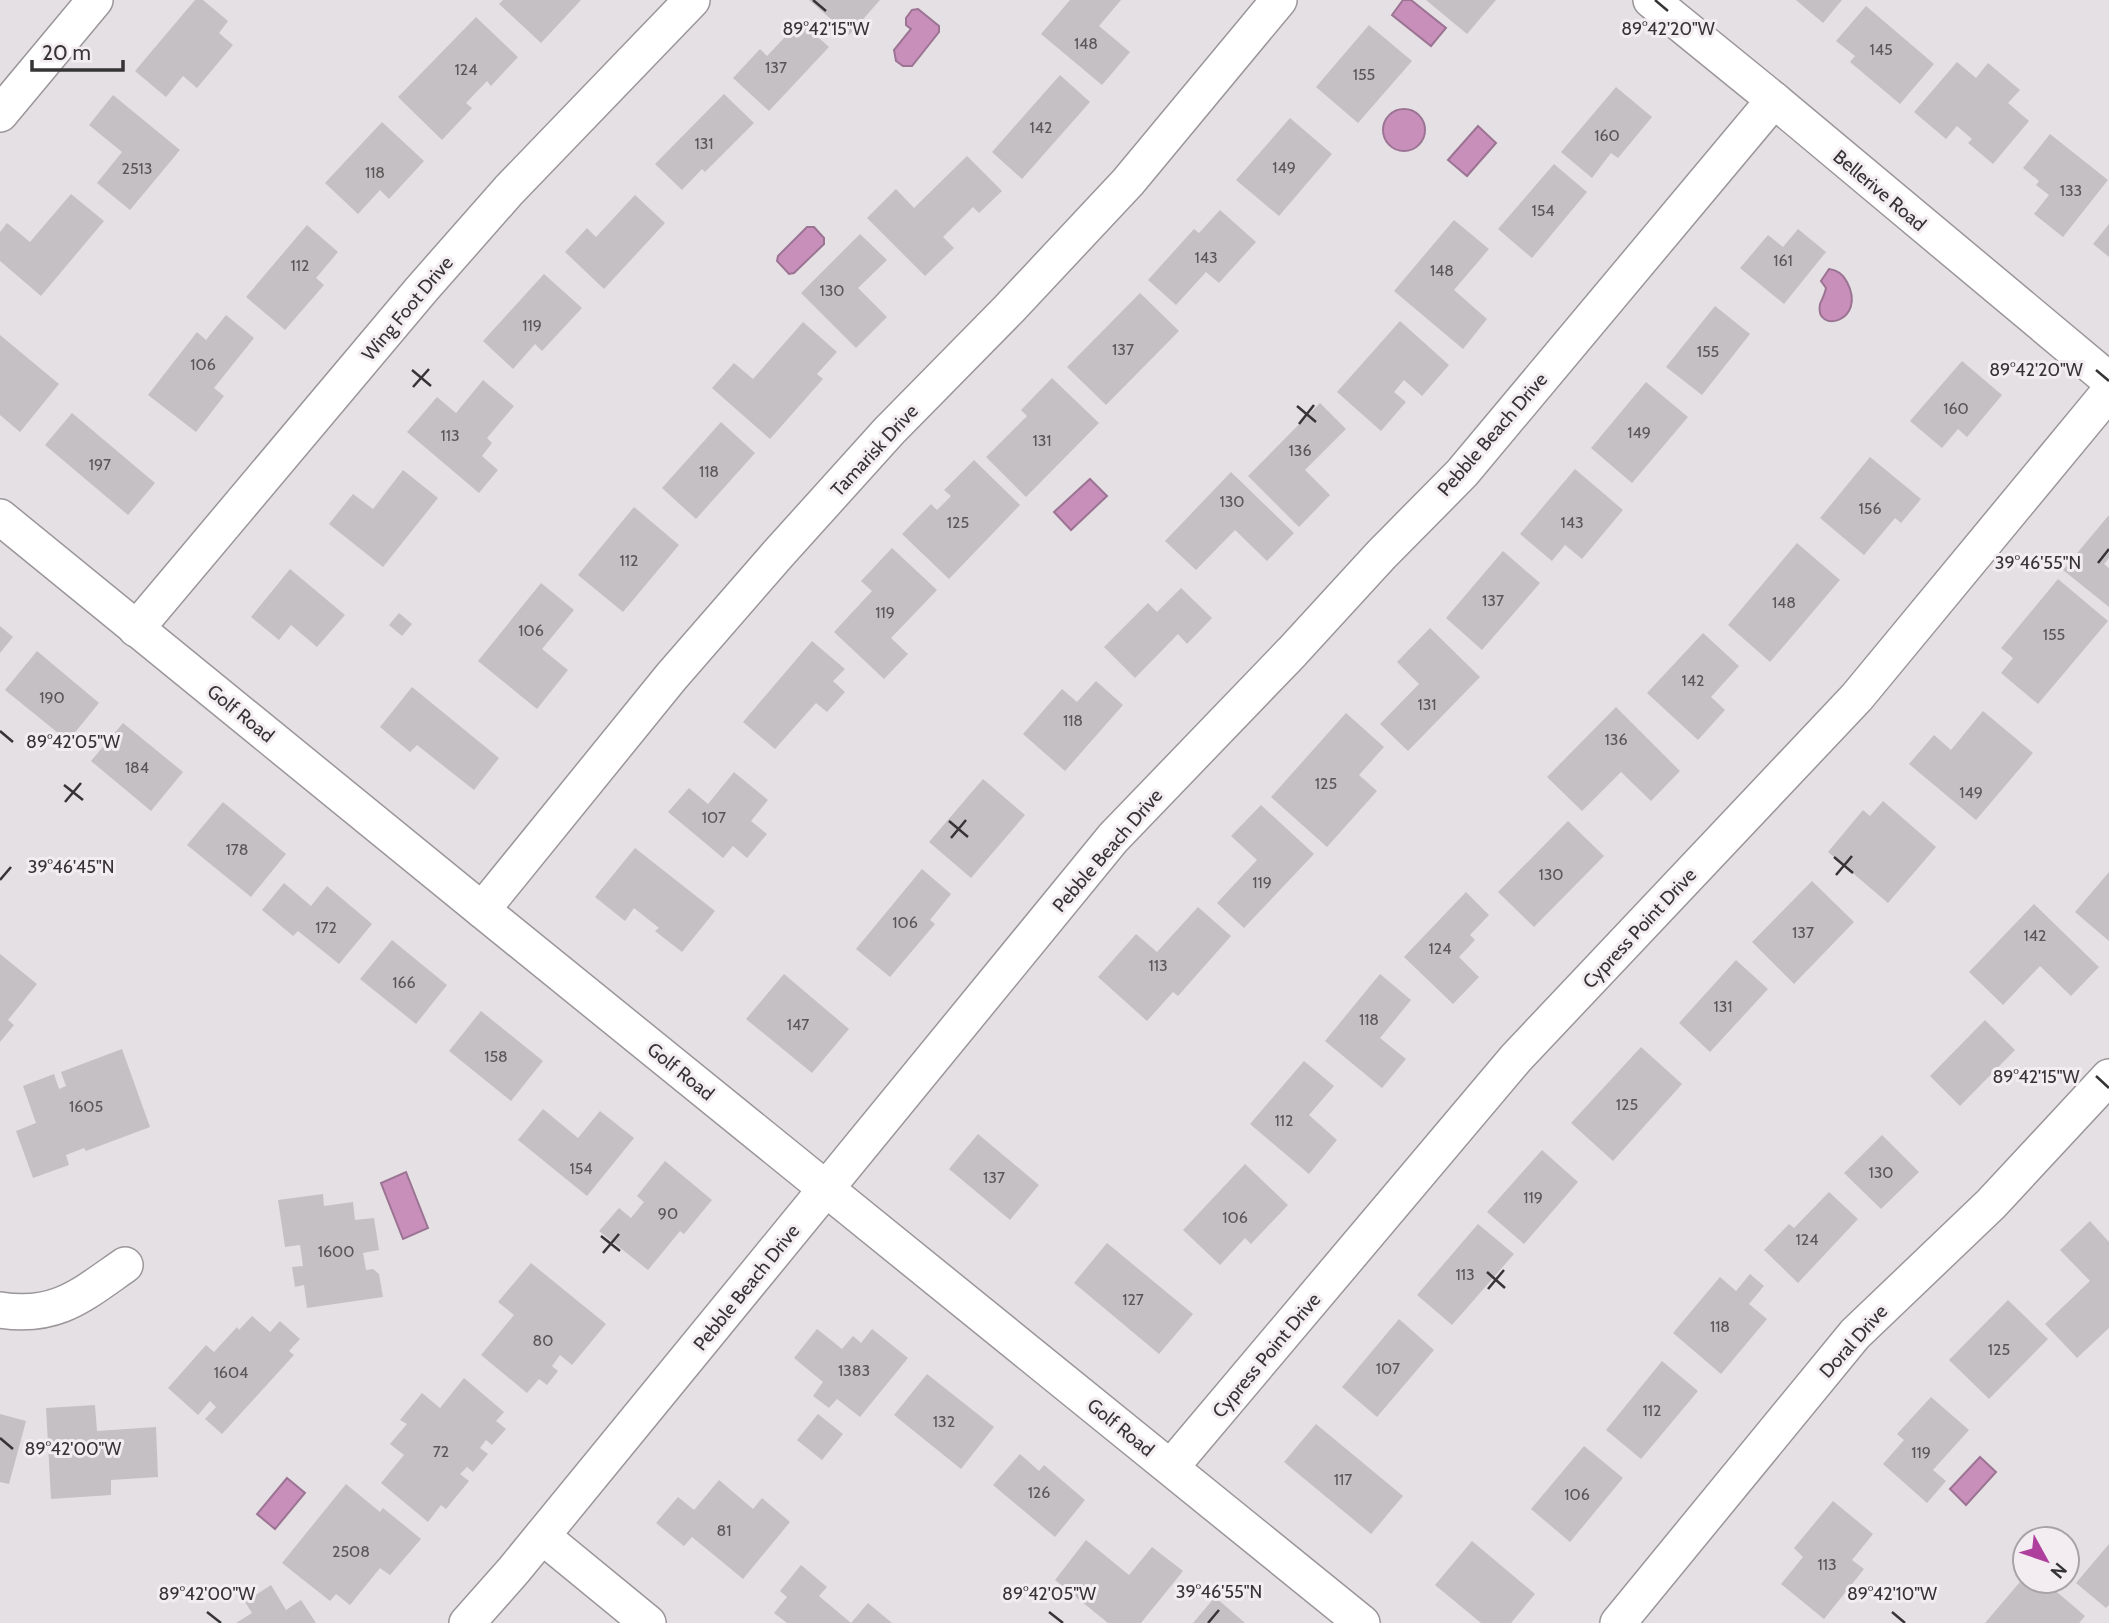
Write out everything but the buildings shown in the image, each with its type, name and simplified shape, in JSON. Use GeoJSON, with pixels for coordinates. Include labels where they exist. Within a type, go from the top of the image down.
{"type":"FeatureCollection","features":[{"type":"Feature","properties":{"kind":"street"},"geometry":{"type":"LineString","coordinates":[[0,114],[95,0]]}},
{"type":"Feature","properties":{"kind":"street","name":"Wing Foot Drive"},"geometry":{"type":"LineString","coordinates":[[136,629],[421,290],[509,190],[692,0]]}},
{"type":"Feature","properties":{"kind":"street","name":"Tamarisk Drive"},"geometry":{"type":"LineString","coordinates":[[482,910],[671,677],[769,565],[890,432],[1128,182],[1279,0]]}},
{"type":"Feature","properties":{"kind":"street","name":"Bellerive Road"},"geometry":{"type":"LineString","coordinates":[[1651,0],[2109,380]]}},
{"type":"Feature","properties":{"kind":"street","name":"Pebble Beach Drive"},"geometry":{"type":"LineString","coordinates":[[467,1623],[542,1536],[1113,838],[1462,472],[1774,100]]}},
{"type":"Feature","properties":{"kind":"street","name":"Cypress Point Drive"},"geometry":{"type":"LineString","coordinates":[[1171,1467],[1516,1058],[1857,696],[2109,392]]}},
{"type":"Feature","properties":{"kind":"street","name":"Golf Road"},"geometry":{"type":"LineString","coordinates":[[0,517],[1362,1623]]}},
{"type":"Feature","properties":{"kind":"street","name":"Doral Drive"},"geometry":{"type":"LineString","coordinates":[[1618,1623],[1855,1334],[1991,1205],[2109,1077]]}},
{"type":"Feature","properties":{"kind":"street"},"geometry":{"type":"LineString","coordinates":[[0,1310],[45,1311],[75,1300],[125,1265]]}},
{"type":"Feature","properties":{"kind":"street"},"geometry":{"type":"LineString","coordinates":[[542,1536],[648,1623]]}},
{"type":"Feature","properties":{"kind":"shaded area"},"geometry":{"type":"Polygon","coordinates":[[[1403,0],[1411,0],[1446,28],[1431,46],[1392,15],[1403,0]]]}},
{"type":"Feature","properties":{"kind":"shaded area"},"geometry":{"type":"Polygon","coordinates":[[[918,9],[939,26],[939,32],[912,66],[903,66],[896,61],[894,50],[911,29],[906,25],[906,18],[912,10],[918,9]]]}},
{"type":"Feature","properties":{"kind":"shaded area"},"geometry":{"type":"Polygon","coordinates":[[[1404,109],[1419,115],[1425,130],[1419,145],[1404,151],[1389,145],[1383,130],[1389,115],[1404,109]]]}},
{"type":"Feature","properties":{"kind":"shaded area"},"geometry":{"type":"Polygon","coordinates":[[[1478,126],[1496,143],[1467,176],[1448,160],[1478,126]]]}},
{"type":"Feature","properties":{"kind":"shaded area"},"geometry":{"type":"Polygon","coordinates":[[[807,227],[814,227],[824,238],[824,244],[794,273],[789,274],[777,261],[778,256],[807,227]]]}},
{"type":"Feature","properties":{"kind":"shaded area"},"geometry":{"type":"Polygon","coordinates":[[[1829,269],[1838,271],[1844,277],[1852,296],[1851,307],[1846,315],[1831,321],[1820,314],[1820,304],[1826,288],[1821,281],[1829,269]]]}},
{"type":"Feature","properties":{"kind":"shaded area"},"geometry":{"type":"Polygon","coordinates":[[[1090,479],[1107,496],[1071,530],[1054,512],[1090,479]]]}},
{"type":"Feature","properties":{"kind":"shaded area"},"geometry":{"type":"Polygon","coordinates":[[[406,1172],[428,1228],[403,1239],[381,1183],[406,1172]]]}},
{"type":"Feature","properties":{"kind":"shaded area"},"geometry":{"type":"Polygon","coordinates":[[[1980,1457],[1996,1472],[1966,1505],[1950,1489],[1980,1457]]]}},
{"type":"Feature","properties":{"kind":"shaded area"},"geometry":{"type":"Polygon","coordinates":[[[287,1478],[305,1493],[275,1529],[257,1514],[287,1478]]]}}]}
